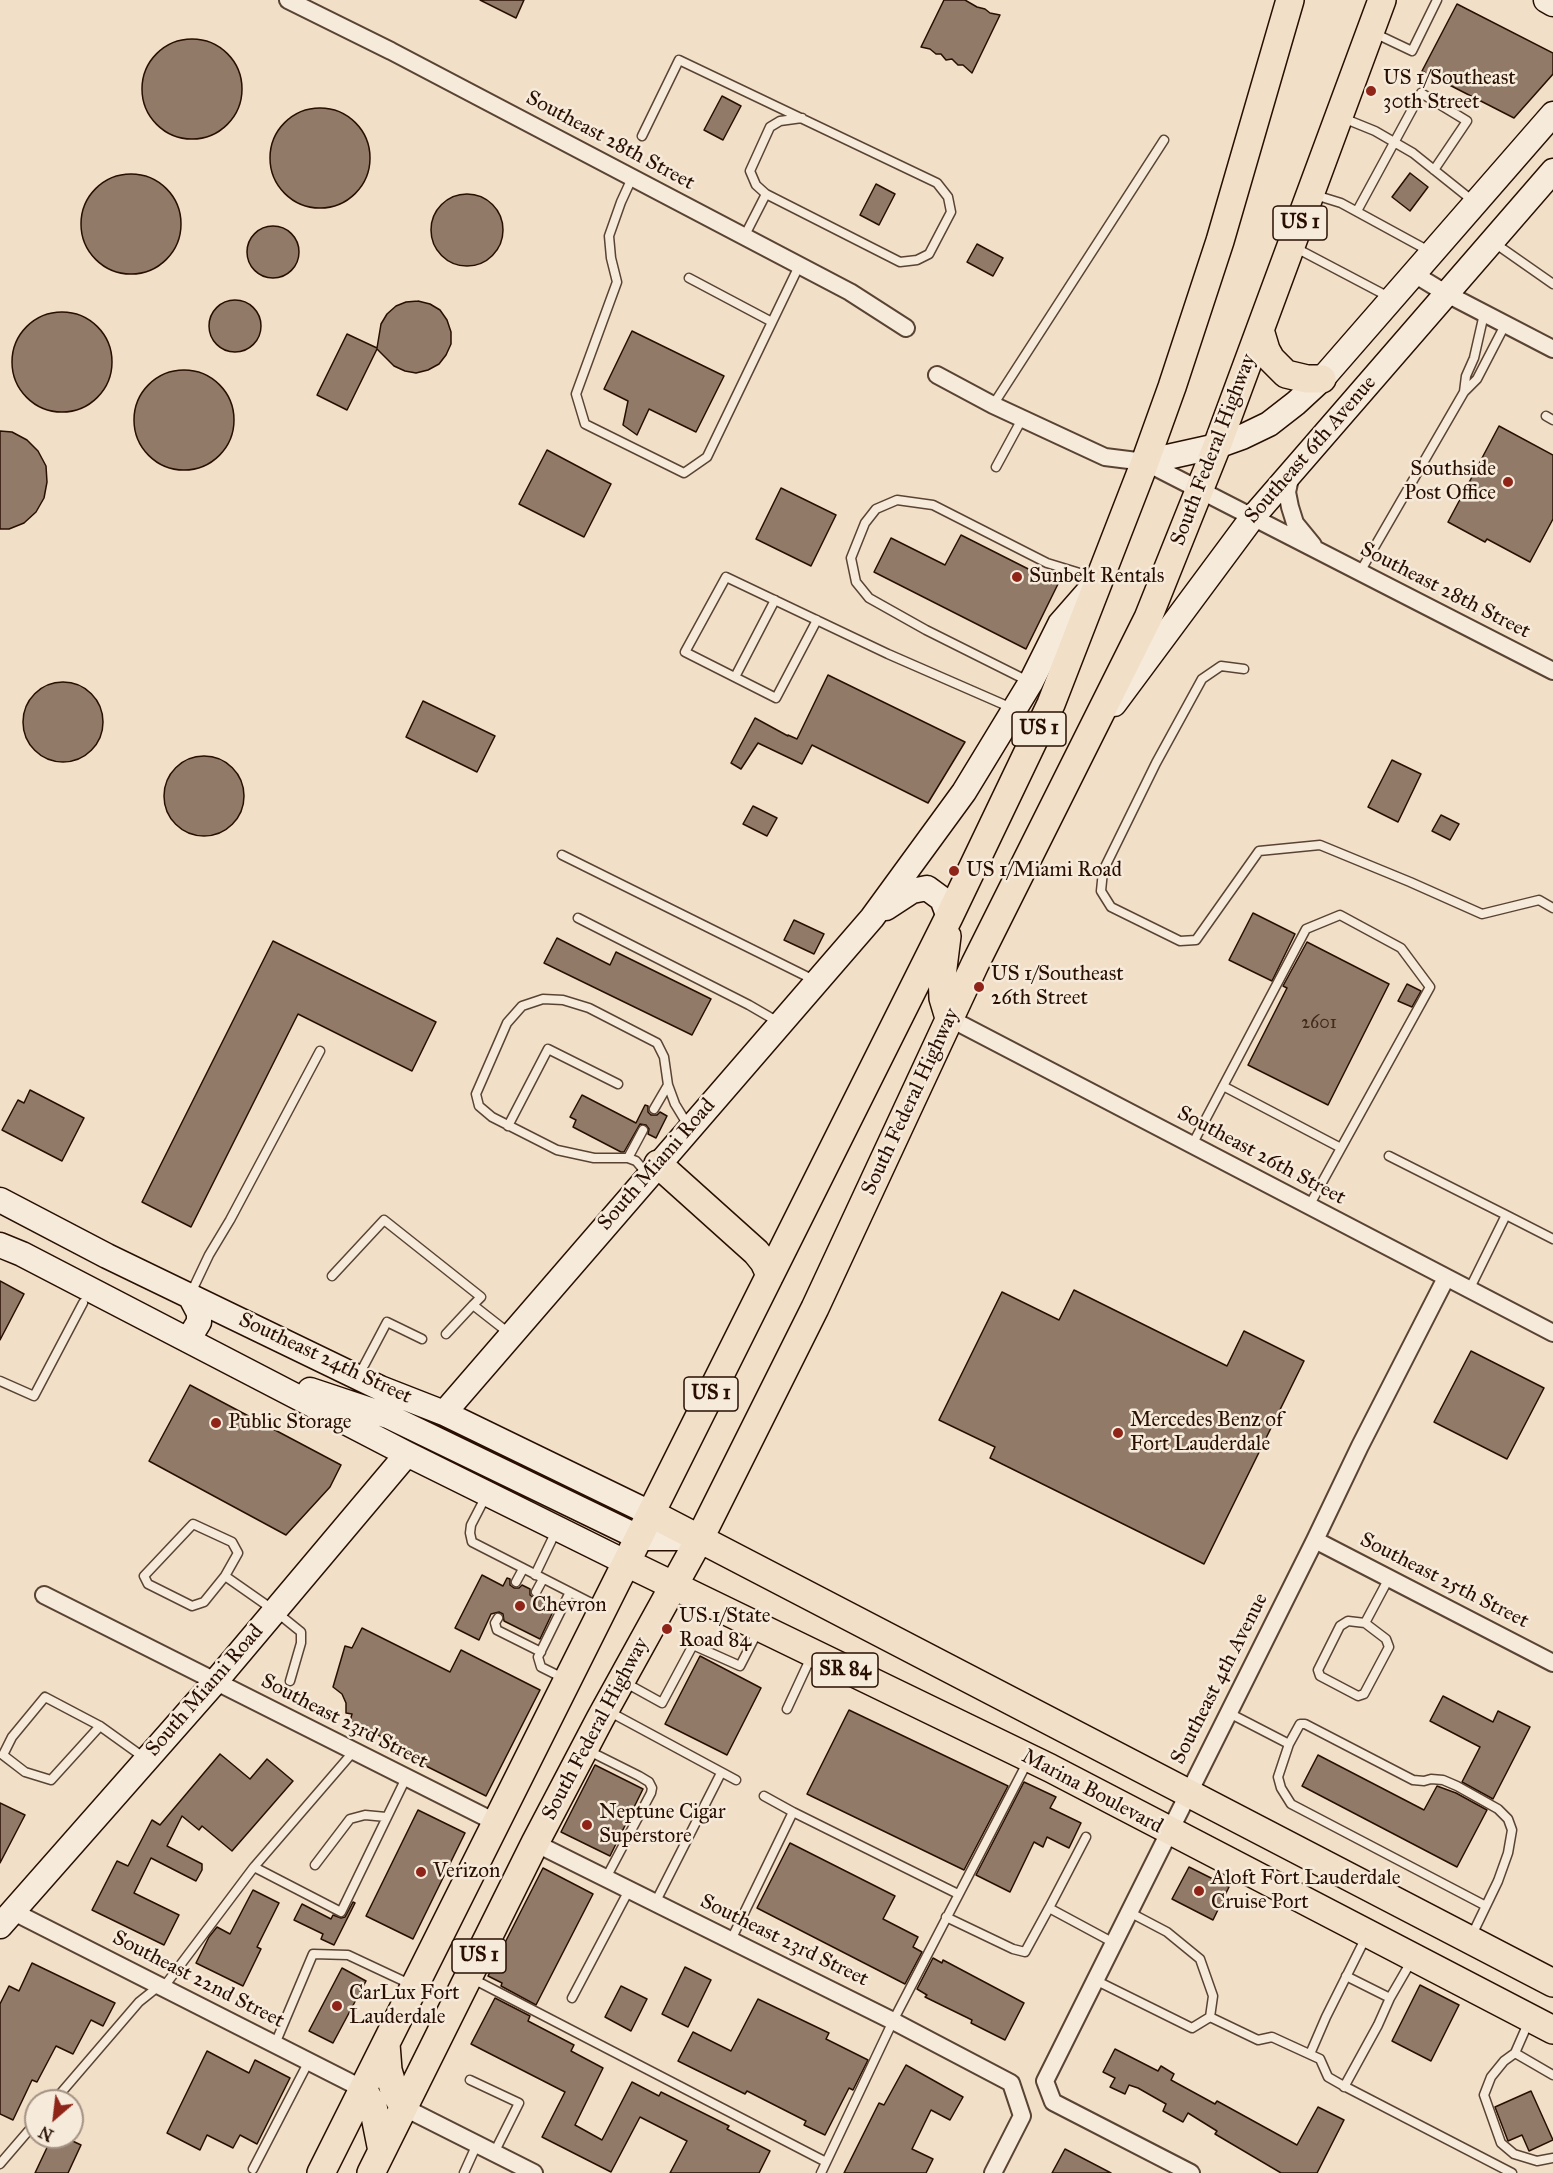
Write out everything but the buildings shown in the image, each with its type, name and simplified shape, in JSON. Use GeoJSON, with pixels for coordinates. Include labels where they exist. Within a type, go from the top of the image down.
{"type":"FeatureCollection","features":[{"type":"Feature","properties":{"kind":"main road","name":"US 1"},"geometry":{"type":"LineString","coordinates":[[321,2173],[949,917],[1051,704],[1145,462],[1220,241],[1290,0]]}},
{"type":"Feature","properties":{"kind":"main road","name":"South Federal Highway"},"geometry":{"type":"LineString","coordinates":[[376,2162],[535,1843],[621,1680],[700,1538],[824,1289],[949,1018],[1148,618],[1217,446],[1382,0]]}},
{"type":"Feature","properties":{"kind":"main road"},"geometry":{"type":"LineString","coordinates":[[1260,330],[1271,359],[1286,374],[1307,379],[1322,378]]}},
{"type":"Feature","properties":{"kind":"main road"},"geometry":{"type":"LineString","coordinates":[[949,917],[942,976],[943,998],[949,1018]]}},
{"type":"Feature","properties":{"kind":"main road"},"geometry":{"type":"LineString","coordinates":[[653,1170],[756,1252],[770,1275]]}},
{"type":"Feature","properties":{"kind":"main road","name":"Marina Boulevard"},"geometry":{"type":"LineString","coordinates":[[652,1514],[1553,1983]]}},
{"type":"Feature","properties":{"kind":"main road","name":"Marina Boulevard"},"geometry":{"type":"LineString","coordinates":[[627,1563],[1029,1758],[1542,2024]]}},
{"type":"Feature","properties":{"kind":"main road"},"geometry":{"type":"LineString","coordinates":[[386,2044],[390,2079],[403,2107]]}},
{"type":"Feature","properties":{"kind":"main road"},"geometry":{"type":"LineString","coordinates":[[363,2089],[374,2106],[376,2162]]}},
{"type":"Feature","properties":{"kind":"street","name":"Southeast 28th Street"},"geometry":{"type":"LineString","coordinates":[[288,0],[391,51],[850,292],[906,328]]}},
{"type":"Feature","properties":{"kind":"street"},"geometry":{"type":"LineString","coordinates":[[1546,0],[1553,4]]}},
{"type":"Feature","properties":{"kind":"street","name":"Southeast 6th Avenue"},"geometry":{"type":"LineString","coordinates":[[1145,462],[1217,446],[1269,424],[1296,403],[1322,378],[1553,114]]}},
{"type":"Feature","properties":{"kind":"street","name":"Southeast 6th Avenue"},"geometry":{"type":"LineString","coordinates":[[1086,743],[1252,518],[1492,241],[1551,177]]}},
{"type":"Feature","properties":{"kind":"street"},"geometry":{"type":"LineString","coordinates":[[1414,274],[1484,314],[1553,349]]}},
{"type":"Feature","properties":{"kind":"street","name":"Southeast 28th Street"},"geometry":{"type":"LineString","coordinates":[[937,375],[993,405],[1105,457],[1145,462],[1553,671]]}},
{"type":"Feature","properties":{"kind":"street","name":"Southeast 28th Street"},"geometry":{"type":"LineString","coordinates":[[1291,474],[1287,492],[1295,523],[1317,551]]}},
{"type":"Feature","properties":{"kind":"street","name":"South Miami Road"},"geometry":{"type":"LineString","coordinates":[[444,1413],[872,918],[963,792],[1031,682],[1060,624],[1100,579]]}},
{"type":"Feature","properties":{"kind":"street","name":"South Miami Road"},"geometry":{"type":"LineString","coordinates":[[872,918],[912,891],[927,888],[942,899],[949,917]]}},
{"type":"Feature","properties":{"kind":"street","name":"Southeast 26th Street"},"geometry":{"type":"LineString","coordinates":[[949,1018],[1553,1333]]}},
{"type":"Feature","properties":{"kind":"street","name":"Southeast 24th Street"},"geometry":{"type":"LineString","coordinates":[[0,1200],[107,1256],[380,1388],[444,1413],[652,1514]]}},
{"type":"Feature","properties":{"kind":"street"},"geometry":{"type":"LineString","coordinates":[[0,1212],[107,1256]]}},
{"type":"Feature","properties":{"kind":"street"},"geometry":{"type":"LineString","coordinates":[[0,1238],[22,1254]]}},
{"type":"Feature","properties":{"kind":"street","name":"Southeast 24th Street"},"geometry":{"type":"LineString","coordinates":[[0,1245],[22,1254],[406,1454],[627,1563]]}},
{"type":"Feature","properties":{"kind":"street","name":"Southeast 4th Avenue"},"geometry":{"type":"LineString","coordinates":[[1191,2173],[1053,2102],[1045,2081],[1360,1446],[1446,1278]]}},
{"type":"Feature","properties":{"kind":"street"},"geometry":{"type":"LineString","coordinates":[[188,1340],[199,1322],[199,1313],[190,1296]]}},
{"type":"Feature","properties":{"kind":"street"},"geometry":{"type":"LineString","coordinates":[[236,1365],[388,1416],[640,1538],[700,1538]]}},
{"type":"Feature","properties":{"kind":"street","name":"South Miami Road"},"geometry":{"type":"LineString","coordinates":[[6,1918],[214,1682],[406,1454]]}},
{"type":"Feature","properties":{"kind":"street","name":"Southeast 25th Street"},"geometry":{"type":"LineString","coordinates":[[1315,1540],[1553,1663]]}},
{"type":"Feature","properties":{"kind":"street","name":"Southeast 23rd Street"},"geometry":{"type":"LineString","coordinates":[[44,1595],[497,1823]]}},
{"type":"Feature","properties":{"kind":"street","name":"Southeast 23rd Street"},"geometry":{"type":"LineString","coordinates":[[535,1843],[893,2021],[1011,2083],[1022,2116],[993,2173]]}},
{"type":"Feature","properties":{"kind":"street","name":"Southeast 22nd Street"},"geometry":{"type":"LineString","coordinates":[[6,1918],[161,1987],[363,2089]]}},
{"type":"Feature","properties":{"kind":"street"},"geometry":{"type":"LineString","coordinates":[[403,2107],[534,2173]]}},
{"type":"Feature","properties":{"kind":"lane"},"geometry":{"type":"LineString","coordinates":[[1370,32],[1412,51],[1437,0]]}},
{"type":"Feature","properties":{"kind":"lane"},"geometry":{"type":"LineString","coordinates":[[642,136],[679,60],[801,118],[937,183],[948,197],[951,212],[929,254],[917,260],[900,262],[765,194],[756,185],[750,171],[770,127],[780,121],[801,118]]}},
{"type":"Feature","properties":{"kind":"lane"},"geometry":{"type":"LineString","coordinates":[[1357,211],[1421,93],[1467,121],[1434,170]]}},
{"type":"Feature","properties":{"kind":"lane"},"geometry":{"type":"LineString","coordinates":[[1339,116],[1375,130],[1413,153],[1475,203]]}},
{"type":"Feature","properties":{"kind":"lane"},"geometry":{"type":"LineString","coordinates":[[993,405],[1164,140]]}},
{"type":"Feature","properties":{"kind":"lane"},"geometry":{"type":"LineString","coordinates":[[632,178],[609,236],[617,282],[576,394],[585,424],[684,473],[706,457],[799,266]]}},
{"type":"Feature","properties":{"kind":"lane"},"geometry":{"type":"LineString","coordinates":[[1311,193],[1341,203],[1368,216],[1432,253]]}},
{"type":"Feature","properties":{"kind":"lane"},"geometry":{"type":"LineString","coordinates":[[744,237],[765,194]]}},
{"type":"Feature","properties":{"kind":"lane"},"geometry":{"type":"LineString","coordinates":[[1368,216],[1381,215]]}},
{"type":"Feature","properties":{"kind":"lane"},"geometry":{"type":"LineString","coordinates":[[1396,224],[1399,234]]}},
{"type":"Feature","properties":{"kind":"lane"},"geometry":{"type":"LineString","coordinates":[[1492,241],[1553,284]]}},
{"type":"Feature","properties":{"kind":"lane"},"geometry":{"type":"LineString","coordinates":[[1291,246],[1392,298]]}},
{"type":"Feature","properties":{"kind":"lane"},"geometry":{"type":"LineString","coordinates":[[688,278],[772,322]]}},
{"type":"Feature","properties":{"kind":"lane"},"geometry":{"type":"LineString","coordinates":[[1464,392],[1466,376],[1474,358],[1484,314]]}},
{"type":"Feature","properties":{"kind":"lane"},"geometry":{"type":"LineString","coordinates":[[1360,572],[1464,392],[1477,379],[1505,325]]}},
{"type":"Feature","properties":{"kind":"lane"},"geometry":{"type":"LineString","coordinates":[[996,467],[1022,419]]}},
{"type":"Feature","properties":{"kind":"lane"},"geometry":{"type":"LineString","coordinates":[[1031,682],[926,630],[869,598],[856,582],[851,558],[865,523],[876,509],[897,500],[933,505],[1047,563],[1100,579]]}},
{"type":"Feature","properties":{"kind":"lane"},"geometry":{"type":"LineString","coordinates":[[816,620],[776,698],[685,652],[726,577],[1014,710]]}},
{"type":"Feature","properties":{"kind":"lane"},"geometry":{"type":"LineString","coordinates":[[735,677],[776,600]]}},
{"type":"Feature","properties":{"kind":"lane"},"geometry":{"type":"LineString","coordinates":[[1244,669],[1221,666],[1202,679],[1156,763],[1103,871],[1101,891],[1111,907],[1180,941],[1196,940],[1259,851],[1320,845],[1482,914],[1539,900],[1553,908]]}},
{"type":"Feature","properties":{"kind":"lane"},"geometry":{"type":"LineString","coordinates":[[562,855],[816,982]]}},
{"type":"Feature","properties":{"kind":"lane"},"geometry":{"type":"LineString","coordinates":[[1192,1145],[1306,929],[1340,915],[1401,948],[1430,987],[1309,1206]]}},
{"type":"Feature","properties":{"kind":"lane"},"geometry":{"type":"LineString","coordinates":[[578,918],[780,1023]]}},
{"type":"Feature","properties":{"kind":"lane"},"geometry":{"type":"LineString","coordinates":[[653,1170],[628,1158],[594,1158],[557,1150],[492,1117],[479,1106],[476,1094],[507,1023],[522,1006],[543,999],[563,1000],[589,1008],[657,1043],[664,1057],[668,1085],[675,1104],[689,1128]]}},
{"type":"Feature","properties":{"kind":"lane"},"geometry":{"type":"LineString","coordinates":[[508,1126],[548,1049],[618,1084]]}},
{"type":"Feature","properties":{"kind":"lane"},"geometry":{"type":"LineString","coordinates":[[190,1296],[209,1255],[320,1051]]}},
{"type":"Feature","properties":{"kind":"lane"},"geometry":{"type":"LineString","coordinates":[[654,1109],[668,1085]]}},
{"type":"Feature","properties":{"kind":"lane"},"geometry":{"type":"LineString","coordinates":[[1223,1086],[1341,1148]]}},
{"type":"Feature","properties":{"kind":"lane"},"geometry":{"type":"LineString","coordinates":[[628,1158],[643,1130]]}},
{"type":"Feature","properties":{"kind":"lane"},"geometry":{"type":"LineString","coordinates":[[1389,1156],[1553,1239]]}},
{"type":"Feature","properties":{"kind":"lane"},"geometry":{"type":"LineString","coordinates":[[1469,1290],[1506,1215]]}},
{"type":"Feature","properties":{"kind":"lane"},"geometry":{"type":"LineString","coordinates":[[332,1276],[384,1220],[481,1298],[446,1334]]}},
{"type":"Feature","properties":{"kind":"lane"},"geometry":{"type":"LineString","coordinates":[[0,1381],[34,1396],[83,1303]]}},
{"type":"Feature","properties":{"kind":"lane"},"geometry":{"type":"LineString","coordinates":[[473,1305],[510,1335]]}},
{"type":"Feature","properties":{"kind":"lane"},"geometry":{"type":"LineString","coordinates":[[358,1377],[387,1322],[422,1339]]}},
{"type":"Feature","properties":{"kind":"lane"},"geometry":{"type":"LineString","coordinates":[[487,1494],[471,1525],[472,1542],[604,1609]]}},
{"type":"Feature","properties":{"kind":"lane"},"geometry":{"type":"LineString","coordinates":[[193,1524],[231,1542],[235,1547],[238,1553],[225,1576],[204,1602],[192,1606],[148,1584],[144,1576],[193,1524]]}},
{"type":"Feature","properties":{"kind":"lane"},"geometry":{"type":"LineString","coordinates":[[536,1592],[539,1577],[558,1528]]}},
{"type":"Feature","properties":{"kind":"lane"},"geometry":{"type":"LineString","coordinates":[[516,1582],[523,1569]]}},
{"type":"Feature","properties":{"kind":"lane"},"geometry":{"type":"LineString","coordinates":[[225,1576],[301,1632],[301,1643],[290,1681]]}},
{"type":"Feature","properties":{"kind":"lane"},"geometry":{"type":"LineString","coordinates":[[1365,1623],[1389,1578]]}},
{"type":"Feature","properties":{"kind":"lane"},"geometry":{"type":"LineString","coordinates":[[568,1681],[541,1667],[538,1657],[570,1592]]}},
{"type":"Feature","properties":{"kind":"lane"},"geometry":{"type":"LineString","coordinates":[[498,1618],[495,1623],[497,1630],[541,1652]]}},
{"type":"Feature","properties":{"kind":"lane"},"geometry":{"type":"LineString","coordinates":[[1348,1621],[1365,1623],[1386,1639],[1389,1647],[1364,1694],[1358,1696],[1320,1676],[1318,1670],[1340,1626],[1348,1621]]}},
{"type":"Feature","properties":{"kind":"lane"},"geometry":{"type":"LineString","coordinates":[[513,1638],[518,1628]]}},
{"type":"Feature","properties":{"kind":"lane"},"geometry":{"type":"LineString","coordinates":[[621,1680],[662,1703],[693,1645],[740,1666],[759,1628]]}},
{"type":"Feature","properties":{"kind":"lane"},"geometry":{"type":"LineString","coordinates":[[787,1709],[813,1654]]}},
{"type":"Feature","properties":{"kind":"lane"},"geometry":{"type":"LineString","coordinates":[[100,1726],[51,1780],[24,1772],[3,1755],[12,1737],[45,1697],[100,1726],[146,1760]]}},
{"type":"Feature","properties":{"kind":"lane"},"geometry":{"type":"LineString","coordinates":[[605,1710],[736,1780]]}},
{"type":"Feature","properties":{"kind":"lane"},"geometry":{"type":"LineString","coordinates":[[1229,1713],[1289,1744]]}},
{"type":"Feature","properties":{"kind":"lane"},"geometry":{"type":"LineString","coordinates":[[1470,1939],[1486,1906],[1498,1881],[1508,1853],[1512,1830],[1508,1819],[1498,1809],[1443,1780],[1413,1780],[1305,1724],[1300,1724],[1296,1728],[1278,1777],[1281,1788],[1291,1804],[1486,1906]]}},
{"type":"Feature","properties":{"kind":"lane"},"geometry":{"type":"LineString","coordinates":[[584,1749],[639,1776],[649,1782],[652,1788],[606,1878]]}},
{"type":"Feature","properties":{"kind":"lane"},"geometry":{"type":"LineString","coordinates":[[64,2089],[139,2002],[161,1987],[254,1868],[354,1752]]}},
{"type":"Feature","properties":{"kind":"lane"},"geometry":{"type":"LineString","coordinates":[[821,2173],[893,2021],[1029,1758]]}},
{"type":"Feature","properties":{"kind":"lane"},"geometry":{"type":"LineString","coordinates":[[655,1903],[721,1773]]}},
{"type":"Feature","properties":{"kind":"lane"},"geometry":{"type":"LineString","coordinates":[[254,1868],[341,1912],[405,1778]]}},
{"type":"Feature","properties":{"kind":"lane"},"geometry":{"type":"LineString","coordinates":[[764,1796],[958,1894]]}},
{"type":"Feature","properties":{"kind":"lane"},"geometry":{"type":"LineString","coordinates":[[731,1940],[793,1812]]}},
{"type":"Feature","properties":{"kind":"lane"},"geometry":{"type":"LineString","coordinates":[[315,1865],[350,1819],[364,1815],[386,1817]]}},
{"type":"Feature","properties":{"kind":"lane"},"geometry":{"type":"LineString","coordinates":[[946,1917],[1013,1949],[1025,1952],[1086,1837]]}},
{"type":"Feature","properties":{"kind":"lane"},"geometry":{"type":"LineString","coordinates":[[572,1998],[629,1890]]}},
{"type":"Feature","properties":{"kind":"lane"},"geometry":{"type":"LineString","coordinates":[[1049,1908],[1114,1942]]}},
{"type":"Feature","properties":{"kind":"lane"},"geometry":{"type":"LineString","coordinates":[[1130,1912],[1167,1932],[1200,1959],[1213,1996],[1210,2017]]}},
{"type":"Feature","properties":{"kind":"lane"},"geometry":{"type":"LineString","coordinates":[[1310,2054],[1368,1934]]}},
{"type":"Feature","properties":{"kind":"lane"},"geometry":{"type":"LineString","coordinates":[[275,2044],[313,1953],[348,1955],[415,1986]]}},
{"type":"Feature","properties":{"kind":"lane"},"geometry":{"type":"LineString","coordinates":[[1344,2086],[1413,1958]]}},
{"type":"Feature","properties":{"kind":"lane"},"geometry":{"type":"LineString","coordinates":[[468,1976],[826,2162]]}},
{"type":"Feature","properties":{"kind":"lane"},"geometry":{"type":"LineString","coordinates":[[1346,1976],[1390,1998]]}},
{"type":"Feature","properties":{"kind":"lane"},"geometry":{"type":"LineString","coordinates":[[1095,1980],[1192,2028],[1210,2017]]}},
{"type":"Feature","properties":{"kind":"lane"},"geometry":{"type":"LineString","coordinates":[[1210,2017],[1258,2040],[1272,2037],[1320,2059],[1328,2077],[1512,2173]]}},
{"type":"Feature","properties":{"kind":"lane"},"geometry":{"type":"LineString","coordinates":[[1542,2024],[1515,2053],[1504,2061],[1491,2077],[1484,2095],[1501,2143],[1514,2154],[1537,2161],[1553,2158]]}},
{"type":"Feature","properties":{"kind":"lane"},"geometry":{"type":"LineString","coordinates":[[1515,2053],[1553,2075]]}},
{"type":"Feature","properties":{"kind":"lane"},"geometry":{"type":"LineString","coordinates":[[253,2169],[309,2061]]}},
{"type":"Feature","properties":{"kind":"lane"},"geometry":{"type":"LineString","coordinates":[[470,2080],[519,2103],[494,2153]]}},
{"type":"Feature","properties":{"kind":"lane"},"geometry":{"type":"LineString","coordinates":[[0,2164],[24,2135]]}},
{"type":"Feature","properties":{"kind":"lane"},"geometry":{"type":"LineString","coordinates":[[464,2173],[477,2144]]}},
{"type":"Feature","properties":{"kind":"place","name":"US 1/Southeast 30th Street"},"geometry":{"type":"Point","coordinates":[1371,91]}},
{"type":"Feature","properties":{"kind":"place","name":"Southside Post Office"},"geometry":{"type":"Point","coordinates":[1508,482]}},
{"type":"Feature","properties":{"kind":"place","name":"Sunbelt Rentals"},"geometry":{"type":"Point","coordinates":[1017,577]}},
{"type":"Feature","properties":{"kind":"place","name":"US 1/Miami Road"},"geometry":{"type":"Point","coordinates":[954,871]}},
{"type":"Feature","properties":{"kind":"place","name":"US 1/Southeast 26th Street"},"geometry":{"type":"Point","coordinates":[979,987]}},
{"type":"Feature","properties":{"kind":"place","name":"Public Storage"},"geometry":{"type":"Point","coordinates":[216,1423]}},
{"type":"Feature","properties":{"kind":"place","name":"Mercedes Benz of Fort Lauderdale"},"geometry":{"type":"Point","coordinates":[1118,1433]}},
{"type":"Feature","properties":{"kind":"place","name":"Chevron"},"geometry":{"type":"Point","coordinates":[520,1606]}},
{"type":"Feature","properties":{"kind":"place","name":"US 1/State Road 84"},"geometry":{"type":"Point","coordinates":[667,1629]}},
{"type":"Feature","properties":{"kind":"place","name":"Neptune Cigar Superstore"},"geometry":{"type":"Point","coordinates":[587,1825]}},
{"type":"Feature","properties":{"kind":"place","name":"Verizon"},"geometry":{"type":"Point","coordinates":[421,1872]}},
{"type":"Feature","properties":{"kind":"place","name":"Aloft Fort Lauderdale Cruise Port"},"geometry":{"type":"Point","coordinates":[1199,1891]}},
{"type":"Feature","properties":{"kind":"place","name":"CarLux Fort Lauderdale"},"geometry":{"type":"Point","coordinates":[337,2006]}}]}
